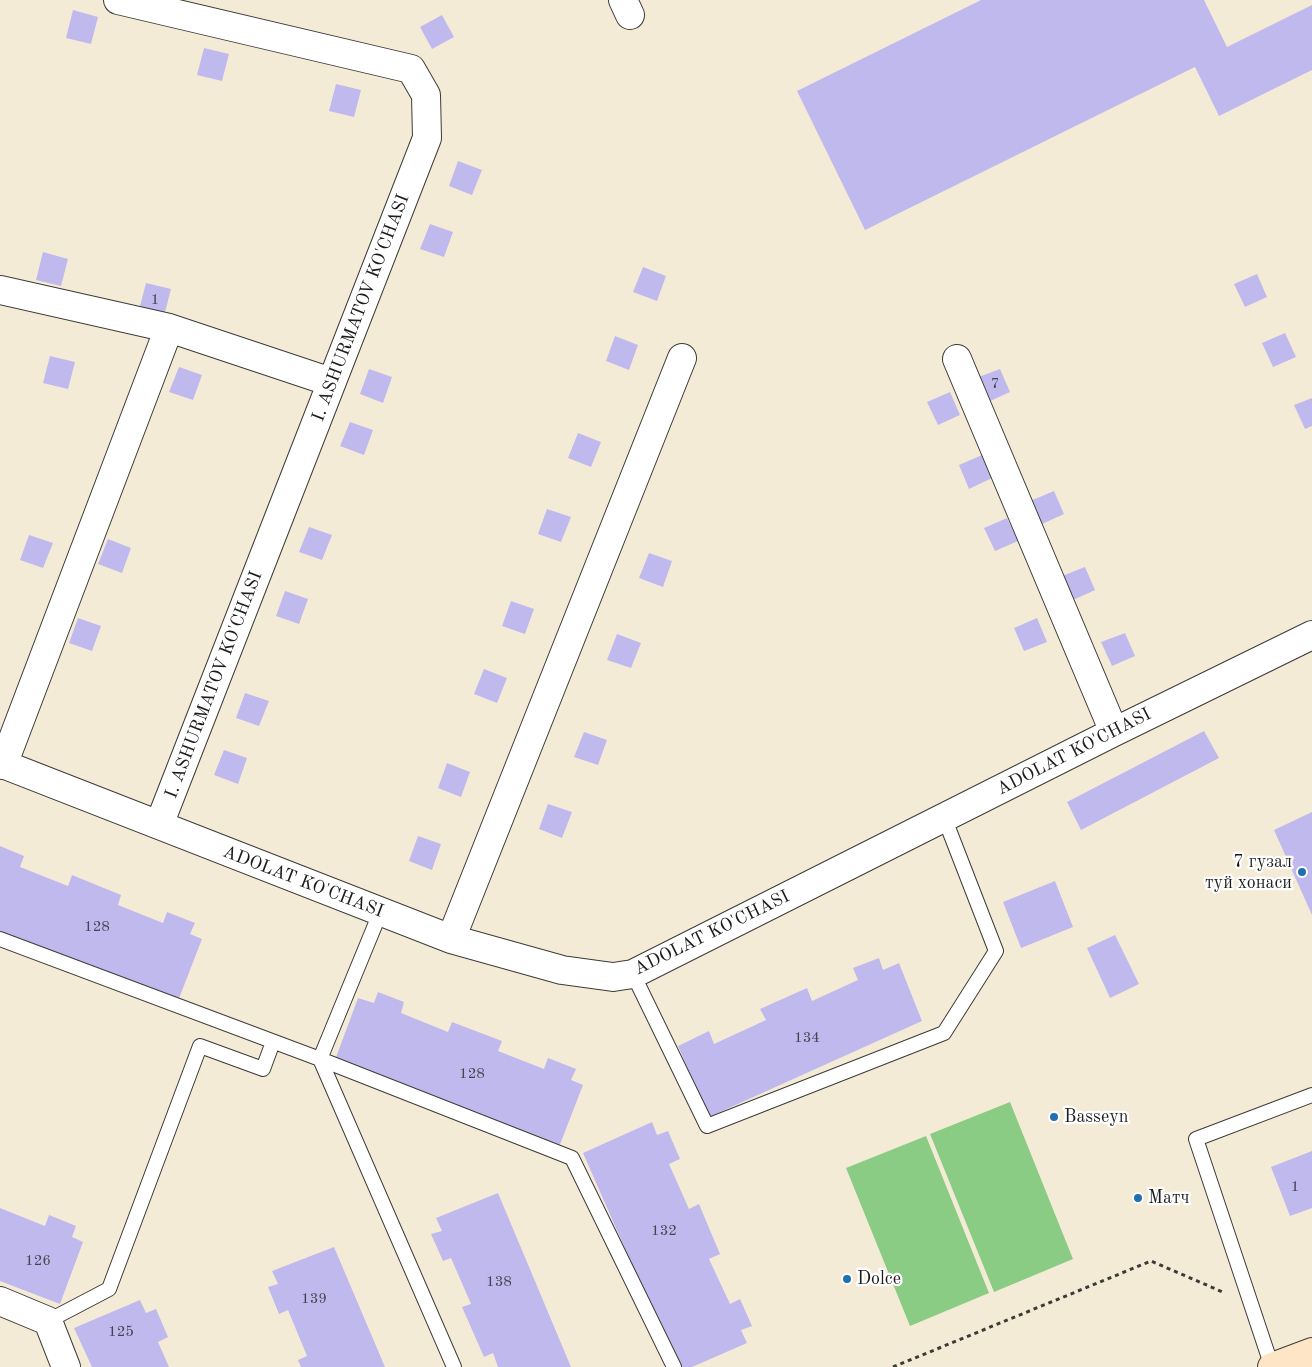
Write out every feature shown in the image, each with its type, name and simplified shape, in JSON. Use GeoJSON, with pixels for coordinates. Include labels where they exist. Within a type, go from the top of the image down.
{"type":"FeatureCollection","features":[{"type":"Feature","properties":{"kind":"main road"},"geometry":{"type":"LineString","coordinates":[[1272,1367],[1312,1352]]}},
{"type":"Feature","properties":{"kind":"street","name":"I. ASHURMATOV KO'CHASI"},"geometry":{"type":"LineString","coordinates":[[118,0],[411,70],[426,95],[427,138],[159,825]]}},
{"type":"Feature","properties":{"kind":"street"},"geometry":{"type":"LineString","coordinates":[[0,290],[170,328],[331,382]]}},
{"type":"Feature","properties":{"kind":"street"},"geometry":{"type":"LineString","coordinates":[[2,764],[170,328]]}},
{"type":"Feature","properties":{"kind":"street"},"geometry":{"type":"LineString","coordinates":[[451,939],[682,358]]}},
{"type":"Feature","properties":{"kind":"street"},"geometry":{"type":"LineString","coordinates":[[956,359],[1114,732]]}},
{"type":"Feature","properties":{"kind":"street","name":"ADOLAT KO'CHASI"},"geometry":{"type":"LineString","coordinates":[[2,764],[380,913],[451,939],[562,970],[613,977],[633,974],[1114,732],[1312,635]]}},
{"type":"Feature","properties":{"kind":"street"},"geometry":{"type":"LineString","coordinates":[[0,1301],[48,1321],[66,1367]]}},
{"type":"Feature","properties":{"kind":"lane"},"geometry":{"type":"LineString","coordinates":[[633,974],[707,1126],[944,1034],[996,951],[944,817]]}},
{"type":"Feature","properties":{"kind":"lane"},"geometry":{"type":"LineString","coordinates":[[380,913],[320,1059],[454,1367]]}},
{"type":"Feature","properties":{"kind":"lane"},"geometry":{"type":"LineString","coordinates":[[0,939],[320,1059],[572,1158],[674,1367]]}},
{"type":"Feature","properties":{"kind":"lane"},"geometry":{"type":"LineString","coordinates":[[48,1321],[109,1289],[200,1046],[263,1069],[273,1042]]}},
{"type":"Feature","properties":{"kind":"lane"},"geometry":{"type":"LineString","coordinates":[[1272,1367],[1196,1138],[1312,1094]]}},
{"type":"Feature","properties":{"kind":"path"},"geometry":{"type":"LineString","coordinates":[[893,1367],[1151,1262],[1251,1304]]}},
{"type":"Feature","properties":{"kind":"green space"},"geometry":{"type":"Polygon","coordinates":[[[1010,1102],[1073,1259],[994,1292],[930,1134],[1010,1102]]]}},
{"type":"Feature","properties":{"kind":"green space"},"geometry":{"type":"Polygon","coordinates":[[[926,1136],[989,1293],[910,1326],[846,1168],[926,1136]]]}},
{"type":"Feature","properties":{"kind":"building"},"geometry":{"type":"Polygon","coordinates":[[[981,0],[1204,0],[1227,47],[1312,5],[1312,70],[1219,116],[1195,67],[865,230],[797,91],[981,0]]]}},
{"type":"Feature","properties":{"kind":"building"},"geometry":{"type":"Polygon","coordinates":[[[73,10],[98,17],[91,44],[66,38],[73,10]]]}},
{"type":"Feature","properties":{"kind":"building"},"geometry":{"type":"Polygon","coordinates":[[[442,15],[454,37],[432,49],[420,27],[442,15]]]}},
{"type":"Feature","properties":{"kind":"building"},"geometry":{"type":"Polygon","coordinates":[[[204,48],[229,54],[222,81],[197,75],[204,48]]]}},
{"type":"Feature","properties":{"kind":"building"},"geometry":{"type":"Polygon","coordinates":[[[336,84],[361,90],[354,117],[329,111],[336,84]]]}},
{"type":"Feature","properties":{"kind":"building"},"geometry":{"type":"Polygon","coordinates":[[[458,161],[482,170],[472,195],[449,186],[458,161]]]}},
{"type":"Feature","properties":{"kind":"building"},"geometry":{"type":"Polygon","coordinates":[[[430,224],[453,232],[444,257],[420,249],[430,224]]]}},
{"type":"Feature","properties":{"kind":"building"},"geometry":{"type":"Polygon","coordinates":[[[43,252],[68,259],[61,286],[36,280],[43,252]]]}},
{"type":"Feature","properties":{"kind":"building"},"geometry":{"type":"Polygon","coordinates":[[[643,267],[666,276],[657,301],[633,292],[643,267]]]}},
{"type":"Feature","properties":{"kind":"building"},"geometry":{"type":"Polygon","coordinates":[[[1257,274],[1267,297],[1245,307],[1234,284],[1257,274]]]}},
{"type":"Feature","properties":{"kind":"building"},"geometry":{"type":"Polygon","coordinates":[[[146,283],[171,289],[164,316],[139,310],[146,283]]]}},
{"type":"Feature","properties":{"kind":"building"},"geometry":{"type":"Polygon","coordinates":[[[1285,333],[1296,357],[1273,367],[1262,343],[1285,333]]]}},
{"type":"Feature","properties":{"kind":"building"},"geometry":{"type":"Polygon","coordinates":[[[615,336],[638,345],[629,370],[606,361],[615,336]]]}},
{"type":"Feature","properties":{"kind":"building"},"geometry":{"type":"Polygon","coordinates":[[[50,356],[75,362],[68,389],[43,383],[50,356]]]}},
{"type":"Feature","properties":{"kind":"building"},"geometry":{"type":"Polygon","coordinates":[[[179,367],[202,375],[193,400],[169,392],[179,367]]]}},
{"type":"Feature","properties":{"kind":"building"},"geometry":{"type":"Polygon","coordinates":[[[369,369],[392,377],[383,403],[360,394],[369,369]]]}},
{"type":"Feature","properties":{"kind":"building"},"geometry":{"type":"Polygon","coordinates":[[[1000,369],[1010,392],[988,402],[976,378],[1000,369]]]}},
{"type":"Feature","properties":{"kind":"building"},"geometry":{"type":"Polygon","coordinates":[[[950,392],[960,415],[938,425],[927,402],[950,392]]]}},
{"type":"Feature","properties":{"kind":"building"},"geometry":{"type":"Polygon","coordinates":[[[1312,398],[1312,426],[1305,429],[1294,405],[1312,398]]]}},
{"type":"Feature","properties":{"kind":"building"},"geometry":{"type":"Polygon","coordinates":[[[350,422],[373,430],[364,455],[340,446],[350,422]]]}},
{"type":"Feature","properties":{"kind":"building"},"geometry":{"type":"Polygon","coordinates":[[[578,433],[601,442],[591,467],[568,458],[578,433]]]}},
{"type":"Feature","properties":{"kind":"building"},"geometry":{"type":"Polygon","coordinates":[[[982,455],[992,478],[969,489],[959,465],[982,455]]]}},
{"type":"Feature","properties":{"kind":"building"},"geometry":{"type":"Polygon","coordinates":[[[1054,491],[1064,514],[1042,524],[1030,501],[1054,491]]]}},
{"type":"Feature","properties":{"kind":"building"},"geometry":{"type":"Polygon","coordinates":[[[547,509],[571,517],[561,542],[538,534],[547,509]]]}},
{"type":"Feature","properties":{"kind":"building"},"geometry":{"type":"Polygon","coordinates":[[[1007,518],[1018,541],[995,551],[984,528],[1007,518]]]}},
{"type":"Feature","properties":{"kind":"building"},"geometry":{"type":"Polygon","coordinates":[[[309,527],[332,535],[322,560],[299,552],[309,527]]]}},
{"type":"Feature","properties":{"kind":"building"},"geometry":{"type":"Polygon","coordinates":[[[29,535],[53,543],[43,568],[20,560],[29,535]]]}},
{"type":"Feature","properties":{"kind":"building"},"geometry":{"type":"Polygon","coordinates":[[[108,539],[131,548],[122,573],[98,564],[108,539]]]}},
{"type":"Feature","properties":{"kind":"building"},"geometry":{"type":"Polygon","coordinates":[[[649,553],[672,561],[663,587],[639,578],[649,553]]]}},
{"type":"Feature","properties":{"kind":"building"},"geometry":{"type":"Polygon","coordinates":[[[1085,567],[1095,590],[1073,600],[1062,576],[1085,567]]]}},
{"type":"Feature","properties":{"kind":"building"},"geometry":{"type":"Polygon","coordinates":[[[285,591],[308,599],[299,624],[276,616],[285,591]]]}},
{"type":"Feature","properties":{"kind":"building"},"geometry":{"type":"Polygon","coordinates":[[[511,601],[534,609],[525,634],[502,626],[511,601]]]}},
{"type":"Feature","properties":{"kind":"building"},"geometry":{"type":"Polygon","coordinates":[[[78,618],[101,626],[92,651],[69,643],[78,618]]]}},
{"type":"Feature","properties":{"kind":"building"},"geometry":{"type":"Polygon","coordinates":[[[1037,618],[1047,642],[1024,651],[1014,628],[1037,618]]]}},
{"type":"Feature","properties":{"kind":"building"},"geometry":{"type":"Polygon","coordinates":[[[1125,633],[1135,656],[1112,666],[1101,642],[1125,633]]]}},
{"type":"Feature","properties":{"kind":"building"},"geometry":{"type":"Polygon","coordinates":[[[617,634],[641,643],[631,668],[607,660],[617,634]]]}},
{"type":"Feature","properties":{"kind":"building"},"geometry":{"type":"Polygon","coordinates":[[[484,669],[507,678],[497,703],[474,694],[484,669]]]}},
{"type":"Feature","properties":{"kind":"building"},"geometry":{"type":"Polygon","coordinates":[[[245,693],[269,701],[259,726],[236,718],[245,693]]]}},
{"type":"Feature","properties":{"kind":"building"},"geometry":{"type":"Polygon","coordinates":[[[1204,731],[1219,758],[1081,830],[1067,802],[1204,731]]]}},
{"type":"Feature","properties":{"kind":"building"},"geometry":{"type":"Polygon","coordinates":[[[584,732],[607,740],[598,765],[574,757],[584,732]]]}},
{"type":"Feature","properties":{"kind":"building"},"geometry":{"type":"Polygon","coordinates":[[[224,750],[247,758],[238,784],[214,775],[224,750]]]}},
{"type":"Feature","properties":{"kind":"building"},"geometry":{"type":"Polygon","coordinates":[[[447,763],[470,772],[461,797],[438,788],[447,763]]]}},
{"type":"Feature","properties":{"kind":"building"},"geometry":{"type":"Polygon","coordinates":[[[548,804],[572,812],[562,838],[539,829],[548,804]]]}},
{"type":"Feature","properties":{"kind":"building","name":"7 гузал туй хонаси"},"geometry":{"type":"Polygon","coordinates":[[[1312,812],[1312,915],[1274,830],[1312,812]]]}},
{"type":"Feature","properties":{"kind":"building"},"geometry":{"type":"Polygon","coordinates":[[[418,836],[441,844],[432,870],[409,861],[418,836]]]}},
{"type":"Feature","properties":{"kind":"building"},"geometry":{"type":"Polygon","coordinates":[[[0,846],[24,856],[20,867],[68,886],[72,875],[121,895],[118,905],[163,923],[167,912],[195,923],[190,934],[202,939],[178,1001],[0,932],[0,846]]]}},
{"type":"Feature","properties":{"kind":"building"},"geometry":{"type":"Polygon","coordinates":[[[1055,881],[1073,927],[1021,948],[1003,902],[1055,881]]]}},
{"type":"Feature","properties":{"kind":"building"},"geometry":{"type":"Polygon","coordinates":[[[1115,935],[1139,984],[1110,998],[1087,948],[1115,935]]]}},
{"type":"Feature","properties":{"kind":"building"},"geometry":{"type":"Polygon","coordinates":[[[879,958],[883,970],[899,963],[922,1021],[709,1117],[678,1046],[709,1031],[714,1044],[766,1020],[760,1009],[807,988],[812,1001],[858,980],[853,968],[879,958]]]}},
{"type":"Feature","properties":{"kind":"building"},"geometry":{"type":"Polygon","coordinates":[[[378,992],[404,1002],[401,1013],[448,1032],[452,1022],[502,1041],[498,1051],[544,1069],[548,1058],[576,1069],[571,1080],[583,1085],[559,1147],[335,1060],[358,998],[374,1003],[378,992]]]}},
{"type":"Feature","properties":{"kind":"building"},"geometry":{"type":"Polygon","coordinates":[[[652,1122],[657,1135],[668,1131],[680,1159],[669,1164],[689,1209],[699,1204],[720,1254],[709,1259],[730,1304],[740,1299],[752,1326],[741,1330],[747,1343],[692,1367],[677,1367],[583,1153],[652,1122]]]}},
{"type":"Feature","properties":{"kind":"building"},"geometry":{"type":"Polygon","coordinates":[[[1312,1151],[1312,1208],[1290,1216],[1271,1167],[1312,1151]]]}},
{"type":"Feature","properties":{"kind":"building"},"geometry":{"type":"Polygon","coordinates":[[[498,1193],[571,1367],[498,1367],[493,1353],[484,1357],[462,1307],[471,1304],[451,1258],[443,1261],[431,1234],[442,1231],[436,1218],[498,1193]]]}},
{"type":"Feature","properties":{"kind":"building"},"geometry":{"type":"Polygon","coordinates":[[[0,1208],[45,1226],[49,1215],[76,1226],[72,1237],[83,1242],[60,1304],[0,1281],[0,1208]]]}},
{"type":"Feature","properties":{"kind":"building"},"geometry":{"type":"Polygon","coordinates":[[[334,1247],[385,1367],[301,1367],[298,1360],[307,1356],[288,1310],[279,1314],[268,1287],[278,1284],[272,1271],[334,1247]]]}},
{"type":"Feature","properties":{"kind":"building"},"geometry":{"type":"Polygon","coordinates":[[[140,1300],[146,1313],[156,1309],[168,1337],[158,1342],[169,1367],[92,1367],[74,1328],[140,1300]]]}},
{"type":"Feature","properties":{"kind":"place","name":"7 гузал туй хонаси"},"geometry":{"type":"Point","coordinates":[1302,872]}},
{"type":"Feature","properties":{"kind":"place","name":"Basseyn"},"geometry":{"type":"Point","coordinates":[1054,1117]}},
{"type":"Feature","properties":{"kind":"place","name":"Матч"},"geometry":{"type":"Point","coordinates":[1138,1198]}},
{"type":"Feature","properties":{"kind":"place","name":"Dolce"},"geometry":{"type":"Point","coordinates":[847,1279]}}]}
